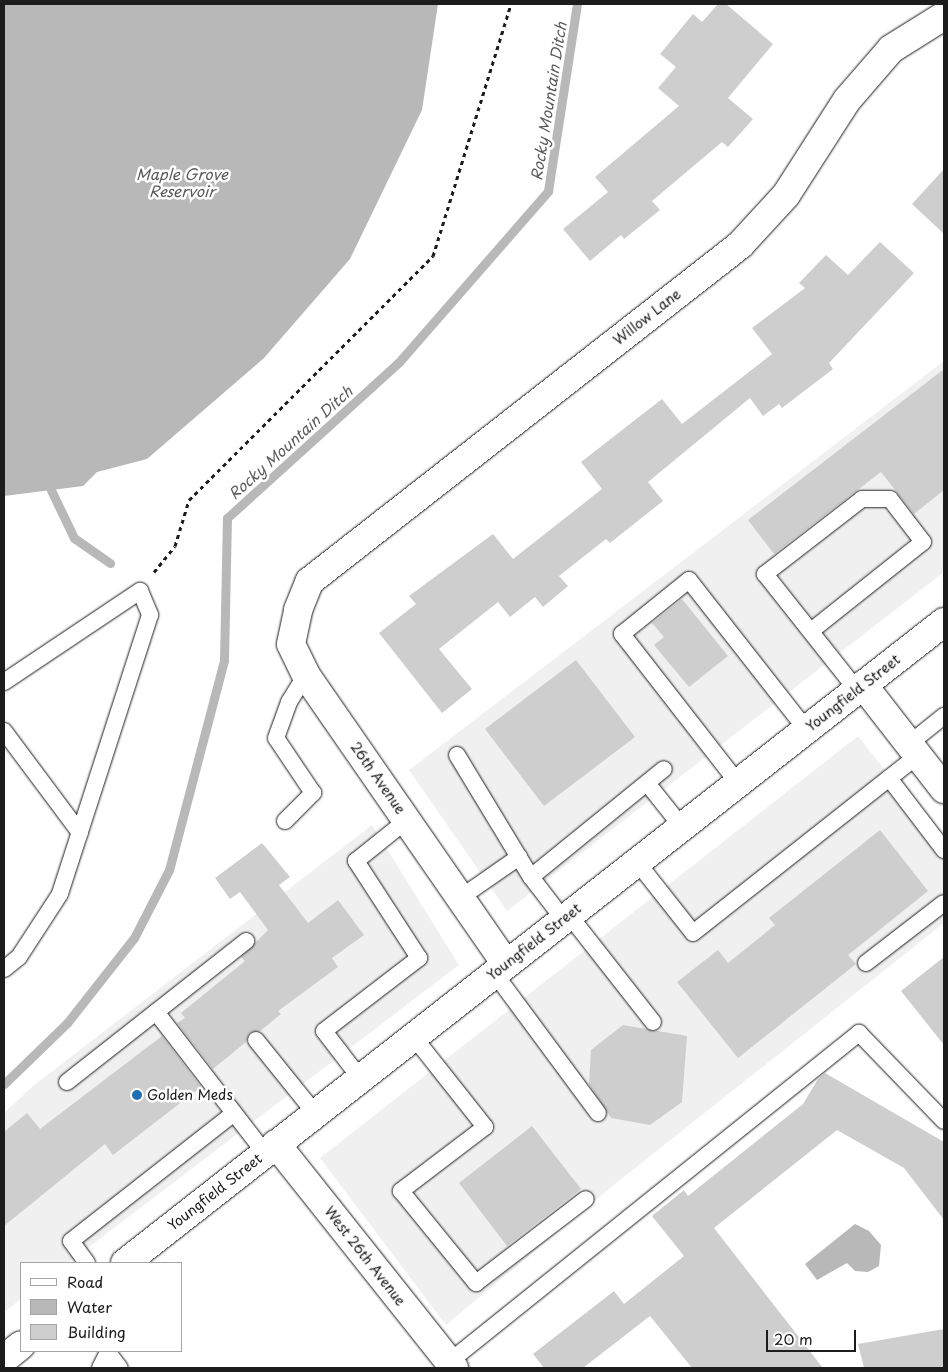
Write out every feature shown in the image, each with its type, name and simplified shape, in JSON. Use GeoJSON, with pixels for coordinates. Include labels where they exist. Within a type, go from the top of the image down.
{"type":"FeatureCollection","features":[{"type":"Feature","properties":{"kind":"street","name":"Willow Lane"},"geometry":{"type":"LineString","coordinates":[[310,582],[740,245],[786,195],[848,100],[891,49],[944,16]]}},
{"type":"Feature","properties":{"kind":"street","name":"26th Avenue"},"geometry":{"type":"LineString","coordinates":[[310,582],[298,610],[291,644],[306,675],[460,898],[500,969]]}},
{"type":"Feature","properties":{"kind":"street","name":"Youngfield Street"},"geometry":{"type":"LineString","coordinates":[[126,1262],[944,622]]}},
{"type":"Feature","properties":{"kind":"street"},"geometry":{"type":"LineString","coordinates":[[860,688],[914,750],[944,789]]}},
{"type":"Feature","properties":{"kind":"street","name":"West 26th Avenue"},"geometry":{"type":"LineString","coordinates":[[270,1148],[452,1365]]}},
{"type":"Feature","properties":{"kind":"street"},"geometry":{"type":"LineString","coordinates":[[4,1359],[20,1346]]}},
{"type":"Feature","properties":{"kind":"lane"},"geometry":{"type":"LineString","coordinates":[[811,632],[923,542],[890,499],[862,499],[765,574],[811,632],[860,688]]}},
{"type":"Feature","properties":{"kind":"lane"},"geometry":{"type":"LineString","coordinates":[[738,784],[622,634],[689,580],[806,730]]}},
{"type":"Feature","properties":{"kind":"lane"},"geometry":{"type":"LineString","coordinates":[[4,682],[140,591],[150,615],[60,894],[19,957],[4,969]]}},
{"type":"Feature","properties":{"kind":"lane"},"geometry":{"type":"LineString","coordinates":[[285,821],[313,793],[276,738],[289,702],[306,675]]}},
{"type":"Feature","properties":{"kind":"lane"},"geometry":{"type":"LineString","coordinates":[[637,862],[692,932],[889,778],[944,716]]}},
{"type":"Feature","properties":{"kind":"lane"},"geometry":{"type":"LineString","coordinates":[[4,731],[80,833]]}},
{"type":"Feature","properties":{"kind":"lane"},"geometry":{"type":"LineString","coordinates":[[457,755],[531,877],[653,1022]]}},
{"type":"Feature","properties":{"kind":"lane"},"geometry":{"type":"LineString","coordinates":[[531,877],[664,769]]}},
{"type":"Feature","properties":{"kind":"lane"},"geometry":{"type":"LineString","coordinates":[[889,778],[944,850]]}},
{"type":"Feature","properties":{"kind":"lane"},"geometry":{"type":"LineString","coordinates":[[647,783],[682,827]]}},
{"type":"Feature","properties":{"kind":"lane"},"geometry":{"type":"LineString","coordinates":[[360,1078],[324,1032],[419,958],[356,861],[407,820]]}},
{"type":"Feature","properties":{"kind":"lane"},"geometry":{"type":"LineString","coordinates":[[460,898],[519,857]]}},
{"type":"Feature","properties":{"kind":"lane"},"geometry":{"type":"LineString","coordinates":[[866,963],[944,903]]}},
{"type":"Feature","properties":{"kind":"lane"},"geometry":{"type":"LineString","coordinates":[[67,1082],[246,941]]}},
{"type":"Feature","properties":{"kind":"lane"},"geometry":{"type":"LineString","coordinates":[[500,969],[598,1113]]}},
{"type":"Feature","properties":{"kind":"lane"},"geometry":{"type":"LineString","coordinates":[[156,1012],[234,1113],[270,1148]]}},
{"type":"Feature","properties":{"kind":"lane"},"geometry":{"type":"LineString","coordinates":[[452,1365],[859,1033],[944,1121]]}},
{"type":"Feature","properties":{"kind":"lane"},"geometry":{"type":"LineString","coordinates":[[413,1036],[485,1127],[401,1191],[476,1283],[586,1198]]}},
{"type":"Feature","properties":{"kind":"lane"},"geometry":{"type":"LineString","coordinates":[[256,1040],[315,1113]]}},
{"type":"Feature","properties":{"kind":"lane"},"geometry":{"type":"LineString","coordinates":[[86,1262],[71,1241],[234,1113]]}},
{"type":"Feature","properties":{"kind":"lane"},"geometry":{"type":"LineString","coordinates":[[100,1368],[108,1352]]}},
{"type":"Feature","properties":{"kind":"lane"},"geometry":{"type":"LineString","coordinates":[[109,1352],[120,1368]]}},
{"type":"Feature","properties":{"kind":"path"},"geometry":{"type":"LineString","coordinates":[[140,591],[175,546],[189,500],[434,256],[511,4]]}},
{"type":"Feature","properties":{"kind":"shaded area"},"geometry":{"type":"Polygon","coordinates":[[[944,361],[944,572],[507,911],[409,770],[944,361]]]}},
{"type":"Feature","properties":{"kind":"shaded area"},"geometry":{"type":"Polygon","coordinates":[[[858,736],[944,845],[944,923],[610,1188],[446,1325],[320,1158],[858,736]]]}},
{"type":"Feature","properties":{"kind":"shaded area"},"geometry":{"type":"Polygon","coordinates":[[[372,825],[459,965],[69,1262],[20,1262],[20,1300],[4,1312],[4,1113],[33,1086],[372,825]]]}},
{"type":"Feature","properties":{"kind":"water","name":"Maple Grove Reservoir"},"geometry":{"type":"Polygon","coordinates":[[[4,4],[438,4],[422,110],[350,259],[264,358],[147,459],[97,472],[83,486],[4,496],[4,4]]]}},
{"type":"Feature","properties":{"kind":"water"},"geometry":{"type":"Polygon","coordinates":[[[855,1224],[869,1231],[881,1245],[879,1266],[868,1272],[855,1271],[847,1263],[817,1280],[805,1264],[855,1224]]]}},
{"type":"Feature","properties":{"kind":"building"},"geometry":{"type":"Polygon","coordinates":[[[718,4],[726,4],[773,44],[728,98],[753,119],[728,147],[722,142],[652,201],[660,210],[624,239],[621,235],[590,261],[563,229],[608,192],[595,177],[679,106],[658,88],[676,67],[660,54],[693,14],[702,22],[718,4]]]}},
{"type":"Feature","properties":{"kind":"building"},"geometry":{"type":"Polygon","coordinates":[[[944,169],[944,234],[912,204],[944,169]]]}},
{"type":"Feature","properties":{"kind":"building"},"geometry":{"type":"Polygon","coordinates":[[[880,242],[914,273],[829,363],[833,369],[782,408],[779,404],[763,416],[750,398],[648,482],[663,501],[610,543],[606,539],[559,576],[568,586],[543,607],[535,597],[510,617],[498,602],[439,649],[472,689],[442,713],[379,633],[416,604],[409,596],[493,534],[513,559],[602,489],[581,462],[662,399],[682,424],[772,354],[752,328],[805,288],[799,283],[826,255],[848,275],[880,242]]]}},
{"type":"Feature","properties":{"kind":"building"},"geometry":{"type":"Polygon","coordinates":[[[944,369],[944,490],[914,514],[881,472],[774,554],[748,520],[944,369]]]}},
{"type":"Feature","properties":{"kind":"building"},"geometry":{"type":"Polygon","coordinates":[[[682,599],[728,656],[689,687],[654,645],[664,637],[652,623],[682,599]]]}},
{"type":"Feature","properties":{"kind":"building"},"geometry":{"type":"Polygon","coordinates":[[[576,660],[635,737],[544,806],[485,729],[576,660]]]}},
{"type":"Feature","properties":{"kind":"building"},"geometry":{"type":"Polygon","coordinates":[[[880,830],[928,891],[848,955],[856,964],[738,1058],[677,982],[718,950],[728,963],[775,925],[769,918],[880,830]]]}},
{"type":"Feature","properties":{"kind":"building"},"geometry":{"type":"Polygon","coordinates":[[[262,843],[290,877],[279,885],[308,923],[338,900],[364,935],[332,958],[338,967],[278,1011],[281,1014],[260,1031],[249,1033],[246,1042],[213,1069],[177,1023],[185,1018],[181,1013],[245,961],[241,957],[268,930],[240,892],[230,899],[215,878],[262,843]]]}},
{"type":"Feature","properties":{"kind":"building"},"geometry":{"type":"Polygon","coordinates":[[[944,957],[944,1045],[901,991],[944,957]]]}},
{"type":"Feature","properties":{"kind":"building"},"geometry":{"type":"Polygon","coordinates":[[[623,1025],[687,1036],[682,1102],[650,1125],[611,1118],[589,1084],[591,1050],[623,1025]]]}},
{"type":"Feature","properties":{"kind":"building"},"geometry":{"type":"Polygon","coordinates":[[[162,1036],[201,1087],[113,1155],[105,1144],[4,1226],[4,1132],[27,1113],[40,1129],[162,1036]]]}},
{"type":"Feature","properties":{"kind":"building"},"geometry":{"type":"Polygon","coordinates":[[[825,1073],[944,1142],[944,1220],[904,1168],[837,1130],[714,1228],[823,1368],[692,1368],[650,1316],[583,1368],[544,1368],[533,1354],[614,1291],[624,1304],[684,1256],[652,1216],[684,1190],[688,1196],[803,1104],[818,1079],[825,1073]]]}},
{"type":"Feature","properties":{"kind":"building"},"geometry":{"type":"Polygon","coordinates":[[[532,1126],[581,1189],[507,1246],[459,1183],[532,1126]]]}},
{"type":"Feature","properties":{"kind":"building"},"geometry":{"type":"Polygon","coordinates":[[[944,1329],[944,1368],[864,1368],[858,1344],[944,1329]]]}},
{"type":"Feature","properties":{"kind":"waterway","name":"Rocky Mountain Ditch"},"geometry":{"type":"LineString","coordinates":[[4,1084],[67,1023],[134,938],[169,870],[224,660],[227,518],[399,362],[548,191],[577,4]]}},
{"type":"Feature","properties":{"kind":"waterway"},"geometry":{"type":"LineString","coordinates":[[51,490],[74,538],[110,563]]}},
{"type":"Feature","properties":{"kind":"place","name":"Golden Meds"},"geometry":{"type":"Point","coordinates":[137,1095]}}]}
